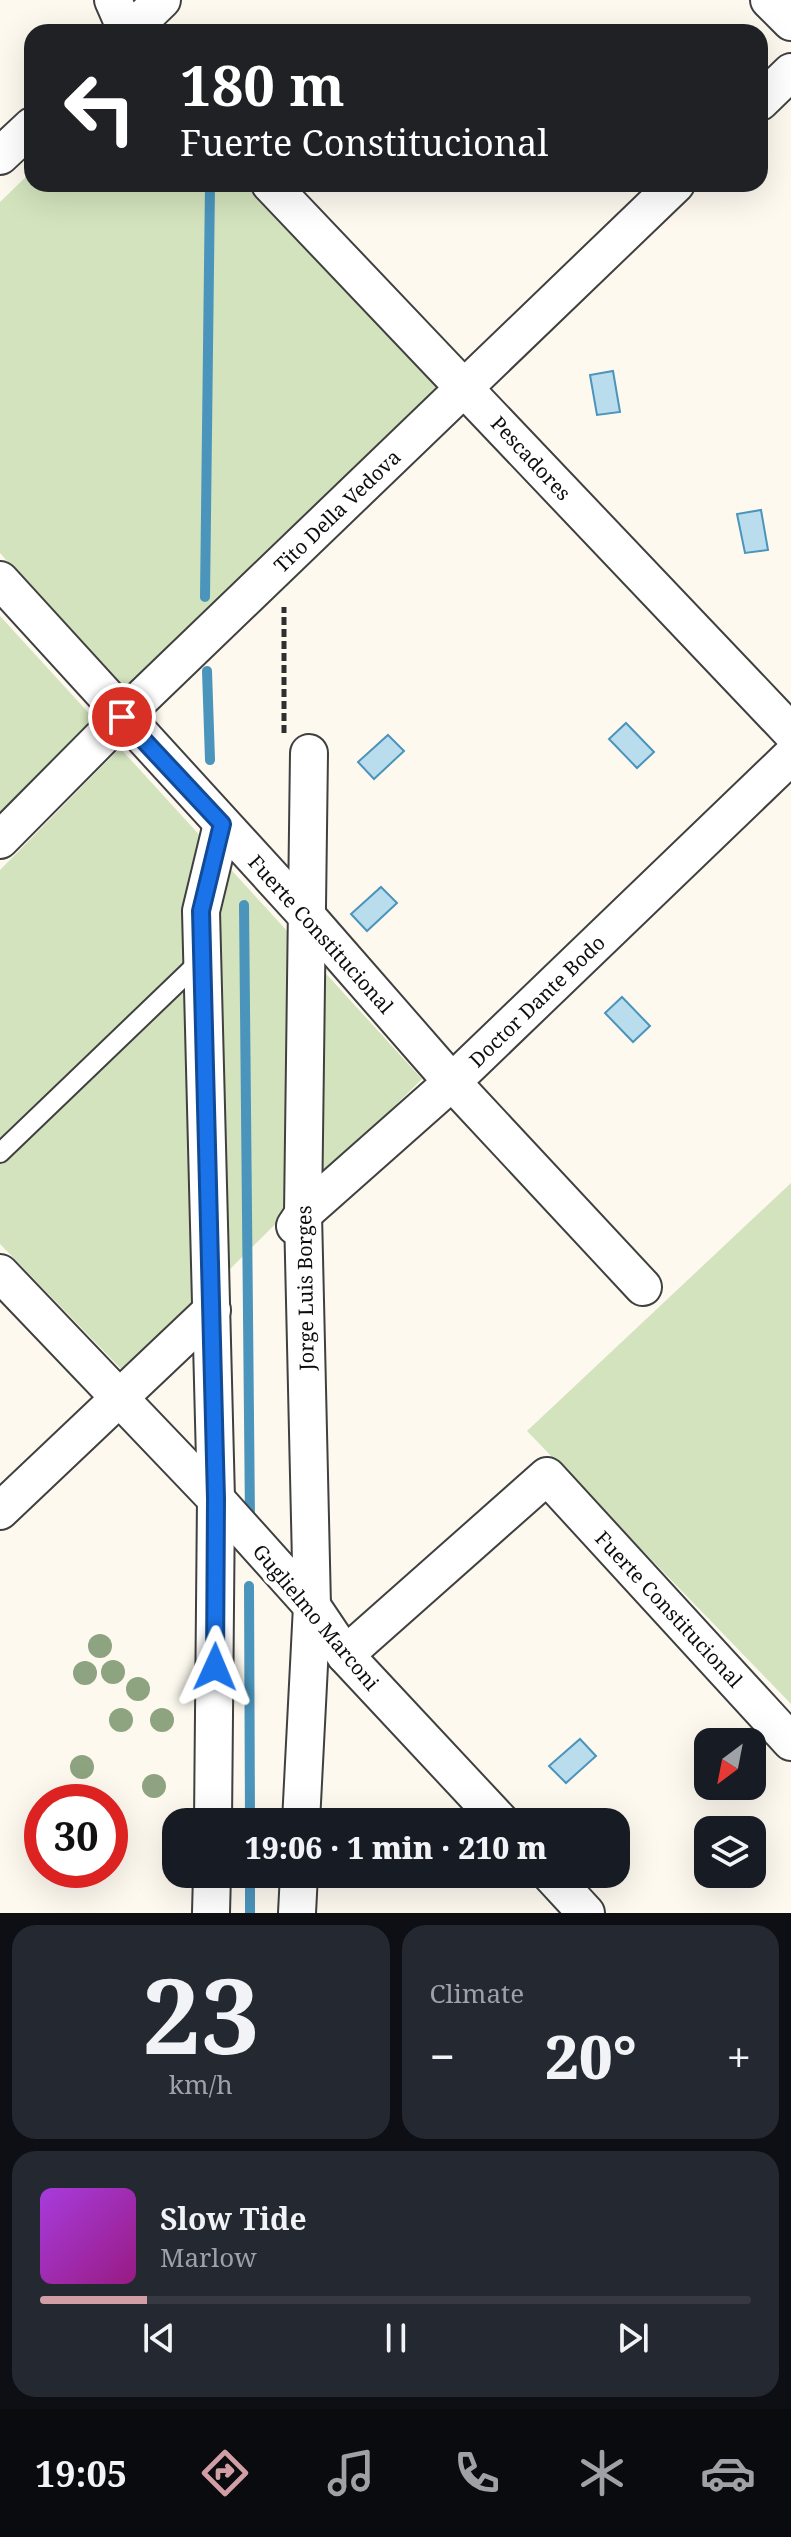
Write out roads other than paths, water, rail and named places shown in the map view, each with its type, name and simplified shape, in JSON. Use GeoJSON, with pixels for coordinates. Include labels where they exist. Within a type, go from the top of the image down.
{"type":"FeatureCollection","features":[{"type":"Feature","properties":{"kind":"street"},"geometry":{"type":"LineString","coordinates":[[113,0],[124,24]]}},
{"type":"Feature","properties":{"kind":"street"},"geometry":{"type":"LineString","coordinates":[[136,24],[162,0]]}},
{"type":"Feature","properties":{"kind":"street"},"geometry":{"type":"LineString","coordinates":[[769,0],[791,22]]}},
{"type":"Feature","properties":{"kind":"street"},"geometry":{"type":"LineString","coordinates":[[768,94],[791,72]]}},
{"type":"Feature","properties":{"kind":"street"},"geometry":{"type":"LineString","coordinates":[[0,156],[24,134]]}},
{"type":"Feature","properties":{"kind":"street","name":"Pescadores"},"geometry":{"type":"LineString","coordinates":[[278,192],[791,732]]}},
{"type":"Feature","properties":{"kind":"street","name":"Tito Della Vedova"},"geometry":{"type":"LineString","coordinates":[[0,840],[122,717],[668,192]]}},
{"type":"Feature","properties":{"kind":"street","name":"Fuerte Constitucional"},"geometry":{"type":"LineString","coordinates":[[0,580],[307,916],[452,1082],[643,1287]]}},
{"type":"Feature","properties":{"kind":"street","name":"Jorge Luis Borges"},"geometry":{"type":"LineString","coordinates":[[302,1808],[312,1606],[303,1214],[309,753]]}},
{"type":"Feature","properties":{"kind":"street","name":"Doctor Dante Bodo"},"geometry":{"type":"LineString","coordinates":[[282,1243],[303,1214],[452,1082],[791,756]]}},
{"type":"Feature","properties":{"kind":"street"},"geometry":{"type":"LineString","coordinates":[[213,1808],[216,1499],[201,911],[222,824]]}},
{"type":"Feature","properties":{"kind":"street","name":"Guglielmo Marconi"},"geometry":{"type":"LineString","coordinates":[[0,1273],[216,1499],[312,1606],[345,1655],[488,1808]]}},
{"type":"Feature","properties":{"kind":"street"},"geometry":{"type":"LineString","coordinates":[[0,1511],[212,1310]]}},
{"type":"Feature","properties":{"kind":"street","name":"Fuerte Constitucional"},"geometry":{"type":"LineString","coordinates":[[345,1655],[547,1476],[791,1742]]}},
{"type":"Feature","properties":{"kind":"street"},"geometry":{"type":"LineString","coordinates":[[211,1913],[212,1888]]}},
{"type":"Feature","properties":{"kind":"street"},"geometry":{"type":"LineString","coordinates":[[297,1913],[298,1888]]}},
{"type":"Feature","properties":{"kind":"street"},"geometry":{"type":"LineString","coordinates":[[563,1888],[586,1913]]}},
{"type":"Feature","properties":{"kind":"lane"},"geometry":{"type":"LineString","coordinates":[[0,1153],[202,959]]}},
{"type":"Feature","properties":{"kind":"water"},"geometry":{"type":"Polygon","coordinates":[[[613,371],[620,412],[597,415],[590,375],[613,371]]]}},
{"type":"Feature","properties":{"kind":"water"},"geometry":{"type":"Polygon","coordinates":[[[761,510],[768,550],[745,553],[737,514],[761,510]]]}},
{"type":"Feature","properties":{"kind":"water"},"geometry":{"type":"Polygon","coordinates":[[[626,723],[654,752],[637,768],[609,739],[626,723]]]}},
{"type":"Feature","properties":{"kind":"water"},"geometry":{"type":"Polygon","coordinates":[[[388,735],[404,751],[374,779],[358,762],[388,735]]]}},
{"type":"Feature","properties":{"kind":"water"},"geometry":{"type":"Polygon","coordinates":[[[381,887],[397,903],[367,931],[351,914],[381,887]]]}},
{"type":"Feature","properties":{"kind":"water"},"geometry":{"type":"Polygon","coordinates":[[[622,997],[650,1026],[633,1042],[605,1013],[622,997]]]}},
{"type":"Feature","properties":{"kind":"water"},"geometry":{"type":"Polygon","coordinates":[[[580,1739],[596,1756],[566,1783],[549,1766],[580,1739]]]}},
{"type":"Feature","properties":{"kind":"waterway"},"geometry":{"type":"LineString","coordinates":[[205,597],[210,192]]}},
{"type":"Feature","properties":{"kind":"waterway"},"geometry":{"type":"LineString","coordinates":[[207,671],[210,760]]}},
{"type":"Feature","properties":{"kind":"waterway"},"geometry":{"type":"LineString","coordinates":[[244,905],[250,1520]]}},
{"type":"Feature","properties":{"kind":"waterway"},"geometry":{"type":"LineString","coordinates":[[249,1586],[250,1808]]}},
{"type":"Feature","properties":{"kind":"waterway"},"geometry":{"type":"LineString","coordinates":[[250,1888],[250,1913]]}}]}
